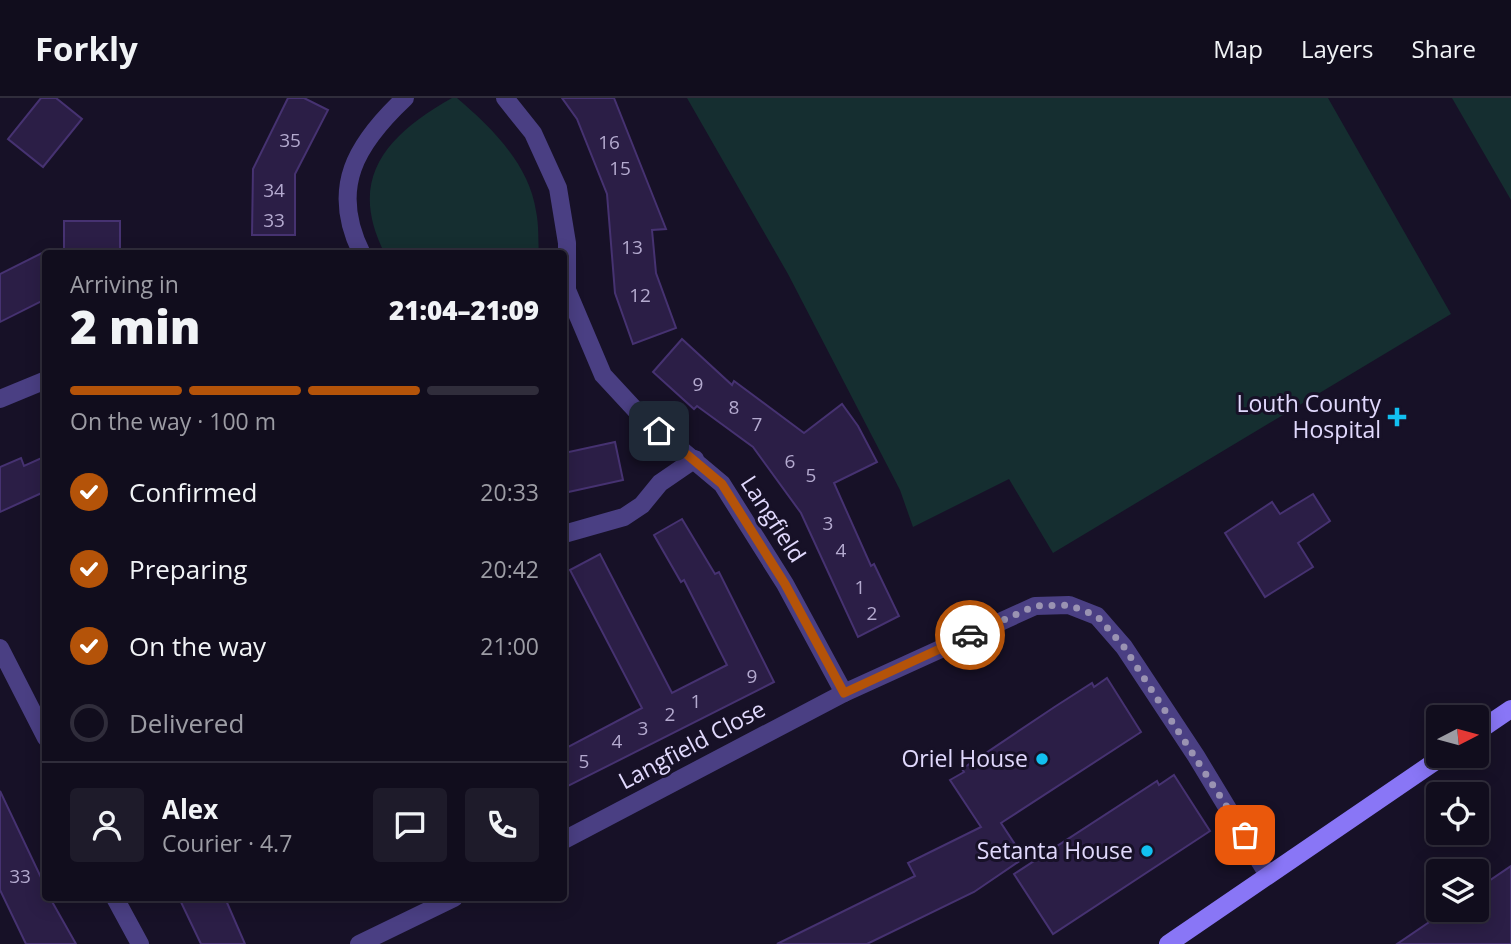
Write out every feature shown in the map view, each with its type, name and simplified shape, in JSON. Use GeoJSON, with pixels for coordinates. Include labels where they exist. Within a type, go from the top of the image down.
{"type":"FeatureCollection","features":[{"type":"Feature","properties":{"kind":"main road"},"geometry":{"type":"LineString","coordinates":[[1489,725],[1511,709]]}},
{"type":"Feature","properties":{"kind":"main road"},"geometry":{"type":"LineString","coordinates":[[1168,944],[1426,768]]}},
{"type":"Feature","properties":{"kind":"street"},"geometry":{"type":"LineString","coordinates":[[360,250],[349,224],[349,180],[357,153],[376,126],[405,98]]}},
{"type":"Feature","properties":{"kind":"street","name":"Langfield"},"geometry":{"type":"LineString","coordinates":[[505,98],[533,133],[558,188],[567,250]]}},
{"type":"Feature","properties":{"kind":"street","name":"Langfield"},"geometry":{"type":"LineString","coordinates":[[567,294],[603,375],[641,416],[722,484],[785,584],[844,693]]}},
{"type":"Feature","properties":{"kind":"street"},"geometry":{"type":"LineString","coordinates":[[0,399],[42,382]]}},
{"type":"Feature","properties":{"kind":"street"},"geometry":{"type":"LineString","coordinates":[[567,533],[624,517],[642,505],[660,483],[695,459]]}},
{"type":"Feature","properties":{"kind":"street","name":"Langfield Close"},"geometry":{"type":"LineString","coordinates":[[567,838],[844,693],[1035,606],[1069,605],[1097,616],[1124,647],[1196,756],[1268,875]]}},
{"type":"Feature","properties":{"kind":"street"},"geometry":{"type":"LineString","coordinates":[[0,648],[41,717]]}},
{"type":"Feature","properties":{"kind":"street"},"geometry":{"type":"LineString","coordinates":[[118,901],[140,944]]}},
{"type":"Feature","properties":{"kind":"street"},"geometry":{"type":"LineString","coordinates":[[359,944],[448,901]]}},
{"type":"Feature","properties":{"kind":"green space"},"geometry":{"type":"Polygon","coordinates":[[[452,98],[457,98],[483,121],[507,148],[517,162],[532,194],[537,216],[539,250],[383,250],[374,227],[370,203],[372,181],[379,161],[392,144],[429,112],[452,98]]]}},
{"type":"Feature","properties":{"kind":"green space"},"geometry":{"type":"Polygon","coordinates":[[[687,98],[1328,98],[1451,314],[1053,553],[1009,479],[913,527],[900,490],[788,274],[687,98]]]}},
{"type":"Feature","properties":{"kind":"green space"},"geometry":{"type":"Polygon","coordinates":[[[1452,98],[1511,98],[1511,200],[1452,98]]]}},
{"type":"Feature","properties":{"kind":"building"},"geometry":{"type":"Polygon","coordinates":[[[41,98],[56,98],[82,119],[43,167],[8,139],[41,98]]]}},
{"type":"Feature","properties":{"kind":"building"},"geometry":{"type":"Polygon","coordinates":[[[288,98],[304,98],[328,110],[295,174],[295,235],[252,235],[253,169],[288,98]]]}},
{"type":"Feature","properties":{"kind":"building"},"geometry":{"type":"Polygon","coordinates":[[[562,98],[614,98],[666,229],[652,230],[656,273],[676,328],[633,344],[615,293],[607,194],[577,119],[562,98]]]}},
{"type":"Feature","properties":{"kind":"building"},"geometry":{"type":"Polygon","coordinates":[[[64,221],[120,221],[120,250],[64,250],[64,221]]]}},
{"type":"Feature","properties":{"kind":"building"},"geometry":{"type":"Polygon","coordinates":[[[42,253],[42,301],[0,322],[0,274],[42,253]]]}},
{"type":"Feature","properties":{"kind":"building"},"geometry":{"type":"Polygon","coordinates":[[[682,339],[732,385],[734,381],[804,433],[842,404],[858,426],[877,462],[834,483],[871,566],[874,564],[899,616],[858,637],[801,513],[753,447],[697,406],[694,409],[653,372],[682,339]]]}},
{"type":"Feature","properties":{"kind":"building"},"geometry":{"type":"Polygon","coordinates":[[[615,442],[623,480],[567,492],[567,452],[615,442]]]}},
{"type":"Feature","properties":{"kind":"building"},"geometry":{"type":"Polygon","coordinates":[[[21,458],[24,466],[42,458],[42,493],[0,512],[0,467],[21,458]]]}},
{"type":"Feature","properties":{"kind":"building"},"geometry":{"type":"Polygon","coordinates":[[[1313,494],[1330,521],[1298,543],[1313,567],[1265,597],[1225,533],[1272,502],[1280,514],[1313,494]]]}},
{"type":"Feature","properties":{"kind":"building"},"geometry":{"type":"Polygon","coordinates":[[[682,519],[715,574],[719,572],[774,682],[567,786],[567,747],[642,708],[570,570],[600,554],[672,693],[727,665],[684,580],[681,582],[654,535],[682,519]]]}},
{"type":"Feature","properties":{"kind":"building"},"geometry":{"type":"Polygon","coordinates":[[[1107,678],[1141,732],[1001,823],[1024,858],[974,892],[867,944],[777,944],[915,876],[908,863],[981,827],[950,780],[964,772],[962,769],[1056,706],[1092,683],[1094,687],[1107,678]]]}},
{"type":"Feature","properties":{"kind":"building","name":"Setanta House"},"geometry":{"type":"Polygon","coordinates":[[[1174,775],[1210,831],[1053,934],[1014,874],[1157,781],[1159,785],[1174,775]]]}},
{"type":"Feature","properties":{"kind":"building"},"geometry":{"type":"Polygon","coordinates":[[[0,791],[42,880],[42,901],[52,901],[76,944],[26,944],[0,890],[0,791]]]}},
{"type":"Feature","properties":{"kind":"building"},"geometry":{"type":"Polygon","coordinates":[[[1511,866],[1511,944],[1397,944],[1429,922],[1489,922],[1489,881],[1511,866]]]}},
{"type":"Feature","properties":{"kind":"building"},"geometry":{"type":"Polygon","coordinates":[[[180,901],[226,901],[245,944],[201,944],[180,901]]]}},
{"type":"Feature","properties":{"kind":"way so far"},"geometry":{"type":"LineString","coordinates":[[970,635],[1035,606],[1069,605],[1097,616],[1124,647],[1245,835]]}},
{"type":"Feature","properties":{"kind":"place","name":"Louth County Hospital"},"geometry":{"type":"Point","coordinates":[1397,417]}},
{"type":"Feature","properties":{"kind":"place","name":"Oriel House"},"geometry":{"type":"Point","coordinates":[1042,759]}},
{"type":"Feature","properties":{"kind":"place","name":"Setanta House"},"geometry":{"type":"Point","coordinates":[1147,851]}},
{"type":"Feature","properties":{"kind":"route"},"geometry":{"type":"LineString","coordinates":[[659,431],[722,484],[785,584],[844,693],[970,635]]}}]}
